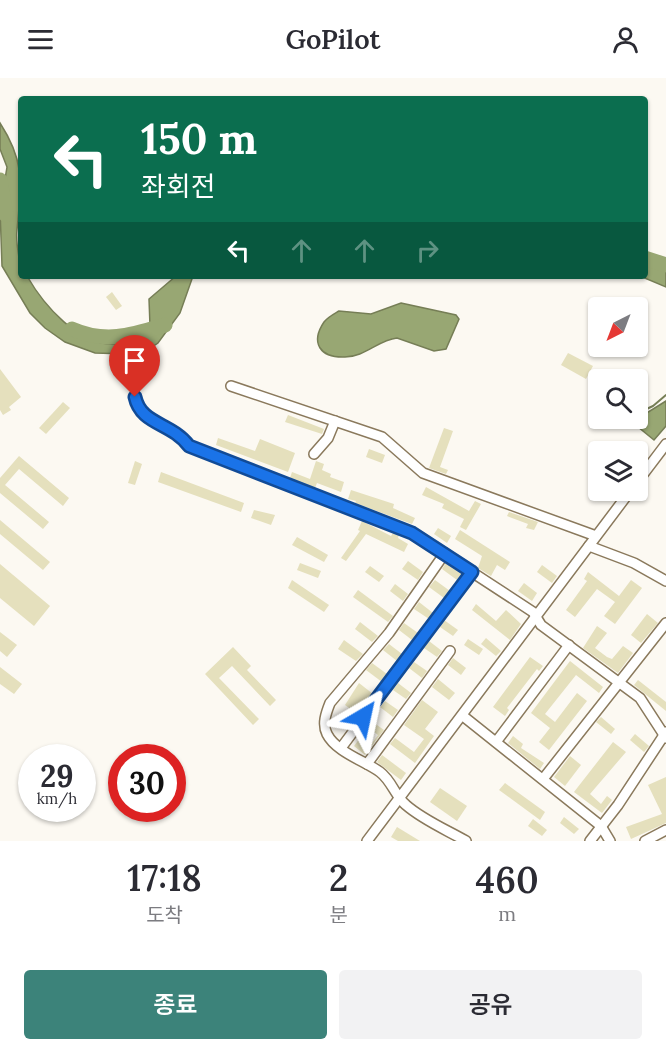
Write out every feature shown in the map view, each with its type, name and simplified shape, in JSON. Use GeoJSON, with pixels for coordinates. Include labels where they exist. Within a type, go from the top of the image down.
{"type":"FeatureCollection","features":[{"type":"Feature","properties":{"kind":"street"},"geometry":{"type":"LineString","coordinates":[[231,386],[382,437],[423,473],[596,536]]}},
{"type":"Feature","properties":{"kind":"street"},"geometry":{"type":"LineString","coordinates":[[135,397],[138,409],[145,416],[179,433],[189,446],[412,533],[533,612],[541,625],[645,703],[665,735],[590,841]]}},
{"type":"Feature","properties":{"kind":"street"},"geometry":{"type":"LineString","coordinates":[[314,454],[328,438],[335,421]]}},
{"type":"Feature","properties":{"kind":"street"},"geometry":{"type":"LineString","coordinates":[[648,468],[666,444]]}},
{"type":"Feature","properties":{"kind":"street"},"geometry":{"type":"LineString","coordinates":[[368,841],[623,501]]}},
{"type":"Feature","properties":{"kind":"street"},"geometry":{"type":"LineString","coordinates":[[589,546],[634,563],[666,582]]}},
{"type":"Feature","properties":{"kind":"street"},"geometry":{"type":"LineString","coordinates":[[445,553],[389,633],[330,703],[325,715],[326,731],[340,748],[388,780],[400,800],[410,809],[466,841]]}},
{"type":"Feature","properties":{"kind":"street"},"geometry":{"type":"LineString","coordinates":[[340,748],[472,572]]}},
{"type":"Feature","properties":{"kind":"street"},"geometry":{"type":"LineString","coordinates":[[543,779],[666,623]]}},
{"type":"Feature","properties":{"kind":"street"},"geometry":{"type":"LineString","coordinates":[[496,742],[569,645]]}},
{"type":"Feature","properties":{"kind":"street"},"geometry":{"type":"LineString","coordinates":[[367,764],[450,651]]}},
{"type":"Feature","properties":{"kind":"street"},"geometry":{"type":"LineString","coordinates":[[463,716],[602,826],[610,841]]}},
{"type":"Feature","properties":{"kind":"street"},"geometry":{"type":"LineString","coordinates":[[645,841],[666,830]]}},
{"type":"Feature","properties":{"kind":"shaded area"},"geometry":{"type":"Polygon","coordinates":[[[0,123],[18,163],[18,279],[29,279],[52,311],[76,331],[89,339],[116,344],[147,332],[150,326],[149,299],[172,279],[192,279],[180,313],[158,343],[146,351],[127,354],[95,353],[65,342],[45,328],[30,313],[2,266],[0,209],[7,167],[0,149],[0,123]]]}},
{"type":"Feature","properties":{"kind":"shaded area"},"geometry":{"type":"Polygon","coordinates":[[[648,263],[666,271],[666,287],[647,279],[648,263]]]}},
{"type":"Feature","properties":{"kind":"shaded area"},"geometry":{"type":"Polygon","coordinates":[[[401,303],[456,315],[459,319],[446,349],[434,351],[397,338],[390,339],[365,352],[345,357],[329,355],[320,348],[318,336],[320,330],[326,320],[339,311],[371,314],[401,303]]]}},
{"type":"Feature","properties":{"kind":"shaded area"},"geometry":{"type":"Polygon","coordinates":[[[666,401],[666,426],[654,440],[641,429],[648,429],[648,412],[666,401]]]}},
{"type":"Feature","properties":{"kind":"building"},"geometry":{"type":"Polygon","coordinates":[[[112,292],[122,306],[116,310],[106,297],[112,292]]]}},
{"type":"Feature","properties":{"kind":"building"},"geometry":{"type":"Polygon","coordinates":[[[568,353],[593,366],[588,369],[586,379],[561,365],[568,353]]]}},
{"type":"Feature","properties":{"kind":"building"},"geometry":{"type":"Polygon","coordinates":[[[0,369],[21,397],[9,407],[11,410],[3,415],[0,410],[0,369]]]}},
{"type":"Feature","properties":{"kind":"building"},"geometry":{"type":"Polygon","coordinates":[[[63,402],[70,408],[46,434],[39,428],[63,402]]]}},
{"type":"Feature","properties":{"kind":"building"},"geometry":{"type":"Polygon","coordinates":[[[288,415],[324,429],[322,434],[285,422],[288,415]]]}},
{"type":"Feature","properties":{"kind":"building"},"geometry":{"type":"Polygon","coordinates":[[[444,428],[453,431],[440,467],[448,470],[446,474],[429,468],[444,428]]]}},
{"type":"Feature","properties":{"kind":"building"},"geometry":{"type":"Polygon","coordinates":[[[218,438],[255,451],[260,439],[295,453],[288,472],[216,445],[218,438]]]}},
{"type":"Feature","properties":{"kind":"building"},"geometry":{"type":"Polygon","coordinates":[[[369,449],[385,455],[382,463],[366,457],[369,449]]]}},
{"type":"Feature","properties":{"kind":"building"},"geometry":{"type":"Polygon","coordinates":[[[19,456],[69,498],[63,506],[19,469],[5,485],[49,522],[43,529],[0,493],[0,478],[19,456]]]}},
{"type":"Feature","properties":{"kind":"building"},"geometry":{"type":"Polygon","coordinates":[[[135,461],[142,464],[135,485],[128,483],[135,461]]]}},
{"type":"Feature","properties":{"kind":"building"},"geometry":{"type":"Polygon","coordinates":[[[316,461],[324,464],[322,470],[331,474],[330,477],[344,482],[341,492],[317,483],[315,488],[290,478],[292,472],[310,479],[316,461]]]}},
{"type":"Feature","properties":{"kind":"building"},"geometry":{"type":"Polygon","coordinates":[[[161,472],[244,503],[241,512],[158,482],[161,472]]]}},
{"type":"Feature","properties":{"kind":"building"},"geometry":{"type":"Polygon","coordinates":[[[426,487],[469,511],[475,501],[481,504],[466,530],[460,527],[464,519],[442,508],[444,504],[422,495],[426,487]]]}},
{"type":"Feature","properties":{"kind":"building"},"geometry":{"type":"Polygon","coordinates":[[[351,490],[394,504],[393,508],[415,518],[412,524],[355,503],[356,501],[348,499],[351,490]]]}},
{"type":"Feature","properties":{"kind":"building"},"geometry":{"type":"Polygon","coordinates":[[[254,510],[275,515],[271,525],[251,518],[254,510]]]}},
{"type":"Feature","properties":{"kind":"building"},"geometry":{"type":"Polygon","coordinates":[[[509,512],[538,522],[534,530],[526,528],[528,524],[507,516],[509,512]]]}},
{"type":"Feature","properties":{"kind":"building"},"geometry":{"type":"Polygon","coordinates":[[[0,520],[50,562],[43,570],[0,534],[0,520]]]}},
{"type":"Feature","properties":{"kind":"building"},"geometry":{"type":"Polygon","coordinates":[[[362,521],[391,536],[393,533],[399,535],[398,538],[408,544],[404,552],[366,534],[346,561],[341,558],[360,531],[358,530],[362,521]]]}},
{"type":"Feature","properties":{"kind":"building"},"geometry":{"type":"Polygon","coordinates":[[[438,528],[451,536],[447,543],[434,534],[438,528]]]}},
{"type":"Feature","properties":{"kind":"building"},"geometry":{"type":"Polygon","coordinates":[[[460,530],[510,562],[505,570],[497,565],[491,576],[478,568],[482,556],[455,539],[460,530]]]}},
{"type":"Feature","properties":{"kind":"building"},"geometry":{"type":"Polygon","coordinates":[[[297,537],[328,555],[324,562],[292,545],[297,537]]]}},
{"type":"Feature","properties":{"kind":"building"},"geometry":{"type":"Polygon","coordinates":[[[408,561],[423,572],[418,580],[402,569],[408,561]]]}},
{"type":"Feature","properties":{"kind":"building"},"geometry":{"type":"Polygon","coordinates":[[[300,563],[321,571],[318,578],[297,570],[300,563]]]}},
{"type":"Feature","properties":{"kind":"building"},"geometry":{"type":"Polygon","coordinates":[[[446,563],[462,574],[457,580],[442,569],[446,563]]]}},
{"type":"Feature","properties":{"kind":"building"},"geometry":{"type":"Polygon","coordinates":[[[0,564],[50,606],[34,626],[0,598],[0,564]]]}},
{"type":"Feature","properties":{"kind":"building"},"geometry":{"type":"Polygon","coordinates":[[[542,565],[557,576],[552,583],[537,572],[542,565]]]}},
{"type":"Feature","properties":{"kind":"building"},"geometry":{"type":"Polygon","coordinates":[[[370,566],[384,576],[379,582],[365,572],[370,566]]]}},
{"type":"Feature","properties":{"kind":"building"},"geometry":{"type":"Polygon","coordinates":[[[588,572],[619,596],[631,580],[642,588],[615,624],[604,616],[615,602],[597,589],[575,617],[566,610],[587,581],[584,579],[588,572]]]}},
{"type":"Feature","properties":{"kind":"building"},"geometry":{"type":"Polygon","coordinates":[[[292,580],[329,605],[324,612],[288,588],[292,580]]]}},
{"type":"Feature","properties":{"kind":"building"},"geometry":{"type":"Polygon","coordinates":[[[435,580],[450,591],[444,598],[429,587],[435,580]]]}},
{"type":"Feature","properties":{"kind":"building"},"geometry":{"type":"Polygon","coordinates":[[[524,583],[537,593],[532,601],[518,591],[524,583]]]}},
{"type":"Feature","properties":{"kind":"building"},"geometry":{"type":"Polygon","coordinates":[[[395,584],[408,594],[403,601],[390,591],[395,584]]]}},
{"type":"Feature","properties":{"kind":"building"},"geometry":{"type":"Polygon","coordinates":[[[358,590],[393,616],[388,622],[353,597],[358,590]]]}},
{"type":"Feature","properties":{"kind":"building"},"geometry":{"type":"Polygon","coordinates":[[[419,602],[433,613],[429,619],[414,609],[419,602]]]}},
{"type":"Feature","properties":{"kind":"building"},"geometry":{"type":"Polygon","coordinates":[[[476,604],[496,621],[506,610],[521,624],[510,640],[472,610],[476,604]]]}},
{"type":"Feature","properties":{"kind":"building"},"geometry":{"type":"Polygon","coordinates":[[[647,614],[658,623],[641,643],[631,635],[647,614]]]}},
{"type":"Feature","properties":{"kind":"building"},"geometry":{"type":"Polygon","coordinates":[[[444,620],[458,630],[453,636],[440,627],[444,620]]]}},
{"type":"Feature","properties":{"kind":"building"},"geometry":{"type":"Polygon","coordinates":[[[360,622],[378,636],[372,642],[355,629],[360,622]]]}},
{"type":"Feature","properties":{"kind":"building"},"geometry":{"type":"Polygon","coordinates":[[[404,623],[418,633],[412,640],[399,630],[404,623]]]}},
{"type":"Feature","properties":{"kind":"building"},"geometry":{"type":"Polygon","coordinates":[[[597,626],[607,633],[595,648],[607,657],[612,659],[623,646],[633,653],[618,673],[583,648],[597,626]]]}},
{"type":"Feature","properties":{"kind":"building"},"geometry":{"type":"Polygon","coordinates":[[[0,632],[17,645],[7,657],[0,651],[0,632]]]}},
{"type":"Feature","properties":{"kind":"building"},"geometry":{"type":"Polygon","coordinates":[[[486,638],[501,651],[496,656],[481,644],[486,638]]]}},
{"type":"Feature","properties":{"kind":"building"},"geometry":{"type":"Polygon","coordinates":[[[468,639],[483,649],[479,655],[464,645],[468,639]]]}},
{"type":"Feature","properties":{"kind":"building"},"geometry":{"type":"Polygon","coordinates":[[[344,640],[363,654],[356,661],[338,649],[344,640]]]}},
{"type":"Feature","properties":{"kind":"building"},"geometry":{"type":"Polygon","coordinates":[[[429,641],[442,651],[437,657],[424,648],[429,641]]]}},
{"type":"Feature","properties":{"kind":"building"},"geometry":{"type":"Polygon","coordinates":[[[389,644],[402,654],[397,661],[383,650],[389,644]]]}},
{"type":"Feature","properties":{"kind":"building"},"geometry":{"type":"Polygon","coordinates":[[[233,647],[251,666],[247,670],[276,700],[270,706],[232,666],[219,678],[259,719],[253,725],[205,674],[233,647]]]}},
{"type":"Feature","properties":{"kind":"building"},"geometry":{"type":"Polygon","coordinates":[[[530,657],[543,666],[539,671],[537,669],[507,708],[509,710],[505,716],[493,707],[530,657]]]}},
{"type":"Feature","properties":{"kind":"building"},"geometry":{"type":"Polygon","coordinates":[[[453,658],[466,668],[461,675],[448,665],[453,658]]]}},
{"type":"Feature","properties":{"kind":"building"},"geometry":{"type":"Polygon","coordinates":[[[570,661],[603,687],[599,693],[576,675],[545,714],[555,722],[577,693],[587,701],[549,750],[539,742],[550,728],[531,713],[570,661]]]}},
{"type":"Feature","properties":{"kind":"building"},"geometry":{"type":"Polygon","coordinates":[[[414,662],[427,671],[422,678],[409,668],[414,662]]]}},
{"type":"Feature","properties":{"kind":"building"},"geometry":{"type":"Polygon","coordinates":[[[372,663],[387,674],[382,682],[366,670],[372,663]]]}},
{"type":"Feature","properties":{"kind":"building"},"geometry":{"type":"Polygon","coordinates":[[[0,667],[22,684],[14,694],[0,684],[0,667]]]}},
{"type":"Feature","properties":{"kind":"building"},"geometry":{"type":"Polygon","coordinates":[[[438,679],[455,693],[449,700],[432,687],[438,679]]]}},
{"type":"Feature","properties":{"kind":"building"},"geometry":{"type":"Polygon","coordinates":[[[638,680],[666,702],[666,711],[634,685],[638,680]]]}},
{"type":"Feature","properties":{"kind":"building"},"geometry":{"type":"Polygon","coordinates":[[[359,683],[373,694],[357,714],[345,705],[359,683]]]}},
{"type":"Feature","properties":{"kind":"building"},"geometry":{"type":"Polygon","coordinates":[[[398,683],[411,693],[406,699],[393,690],[398,683]]]}},
{"type":"Feature","properties":{"kind":"building"},"geometry":{"type":"Polygon","coordinates":[[[422,700],[438,712],[425,729],[434,736],[415,763],[390,744],[395,738],[414,752],[424,739],[404,725],[422,700]]]}},
{"type":"Feature","properties":{"kind":"building"},"geometry":{"type":"Polygon","coordinates":[[[385,701],[398,710],[393,717],[380,707],[385,701]]]}},
{"type":"Feature","properties":{"kind":"building"},"geometry":{"type":"Polygon","coordinates":[[[601,717],[615,729],[611,734],[596,722],[601,717]]]}},
{"type":"Feature","properties":{"kind":"building"},"geometry":{"type":"Polygon","coordinates":[[[370,720],[384,730],[365,755],[354,746],[360,738],[370,746],[378,735],[366,726],[370,720]]]}},
{"type":"Feature","properties":{"kind":"building"},"geometry":{"type":"Polygon","coordinates":[[[635,734],[649,746],[644,752],[630,740],[635,734]]]}},
{"type":"Feature","properties":{"kind":"building"},"geometry":{"type":"Polygon","coordinates":[[[513,736],[523,744],[521,748],[544,763],[540,769],[508,743],[513,736]]]}},
{"type":"Feature","properties":{"kind":"building"},"geometry":{"type":"Polygon","coordinates":[[[613,742],[626,752],[590,794],[601,804],[607,796],[612,800],[602,813],[574,792],[613,742]]]}},
{"type":"Feature","properties":{"kind":"building"},"geometry":{"type":"Polygon","coordinates":[[[382,755],[406,773],[401,780],[377,762],[382,755]]]}},
{"type":"Feature","properties":{"kind":"building"},"geometry":{"type":"Polygon","coordinates":[[[570,756],[581,765],[565,786],[554,777],[570,756]]]}},
{"type":"Feature","properties":{"kind":"building"},"geometry":{"type":"Polygon","coordinates":[[[666,777],[666,823],[631,839],[626,827],[662,814],[648,785],[666,777]]]}},
{"type":"Feature","properties":{"kind":"building"},"geometry":{"type":"Polygon","coordinates":[[[505,783],[545,812],[540,820],[499,790],[505,783]]]}},
{"type":"Feature","properties":{"kind":"building"},"geometry":{"type":"Polygon","coordinates":[[[440,788],[467,806],[457,821],[430,802],[440,788]]]}},
{"type":"Feature","properties":{"kind":"building"},"geometry":{"type":"Polygon","coordinates":[[[564,817],[579,829],[574,834],[560,823],[564,817]]]}},
{"type":"Feature","properties":{"kind":"building"},"geometry":{"type":"Polygon","coordinates":[[[533,819],[547,830],[542,836],[528,826],[533,819]]]}},
{"type":"Feature","properties":{"kind":"building"},"geometry":{"type":"Polygon","coordinates":[[[397,827],[420,841],[398,841],[391,837],[397,827]]]}},
{"type":"Feature","properties":{"kind":"waterway"},"geometry":{"type":"LineString","coordinates":[[0,180],[6,215]]}},
{"type":"Feature","properties":{"kind":"waterway"},"geometry":{"type":"LineString","coordinates":[[648,259],[666,265]]}},
{"type":"Feature","properties":{"kind":"waterway"},"geometry":{"type":"LineString","coordinates":[[72,329],[84,334],[108,337],[130,335],[165,325]]}},
{"type":"Feature","properties":{"kind":"waterway"},"geometry":{"type":"LineString","coordinates":[[648,408],[666,395]]}},
{"type":"Feature","properties":{"kind":"route"},"geometry":{"type":"LineString","coordinates":[[135,397],[138,409],[145,416],[179,433],[189,446],[412,533],[459,561],[472,572],[363,717]]}}]}
